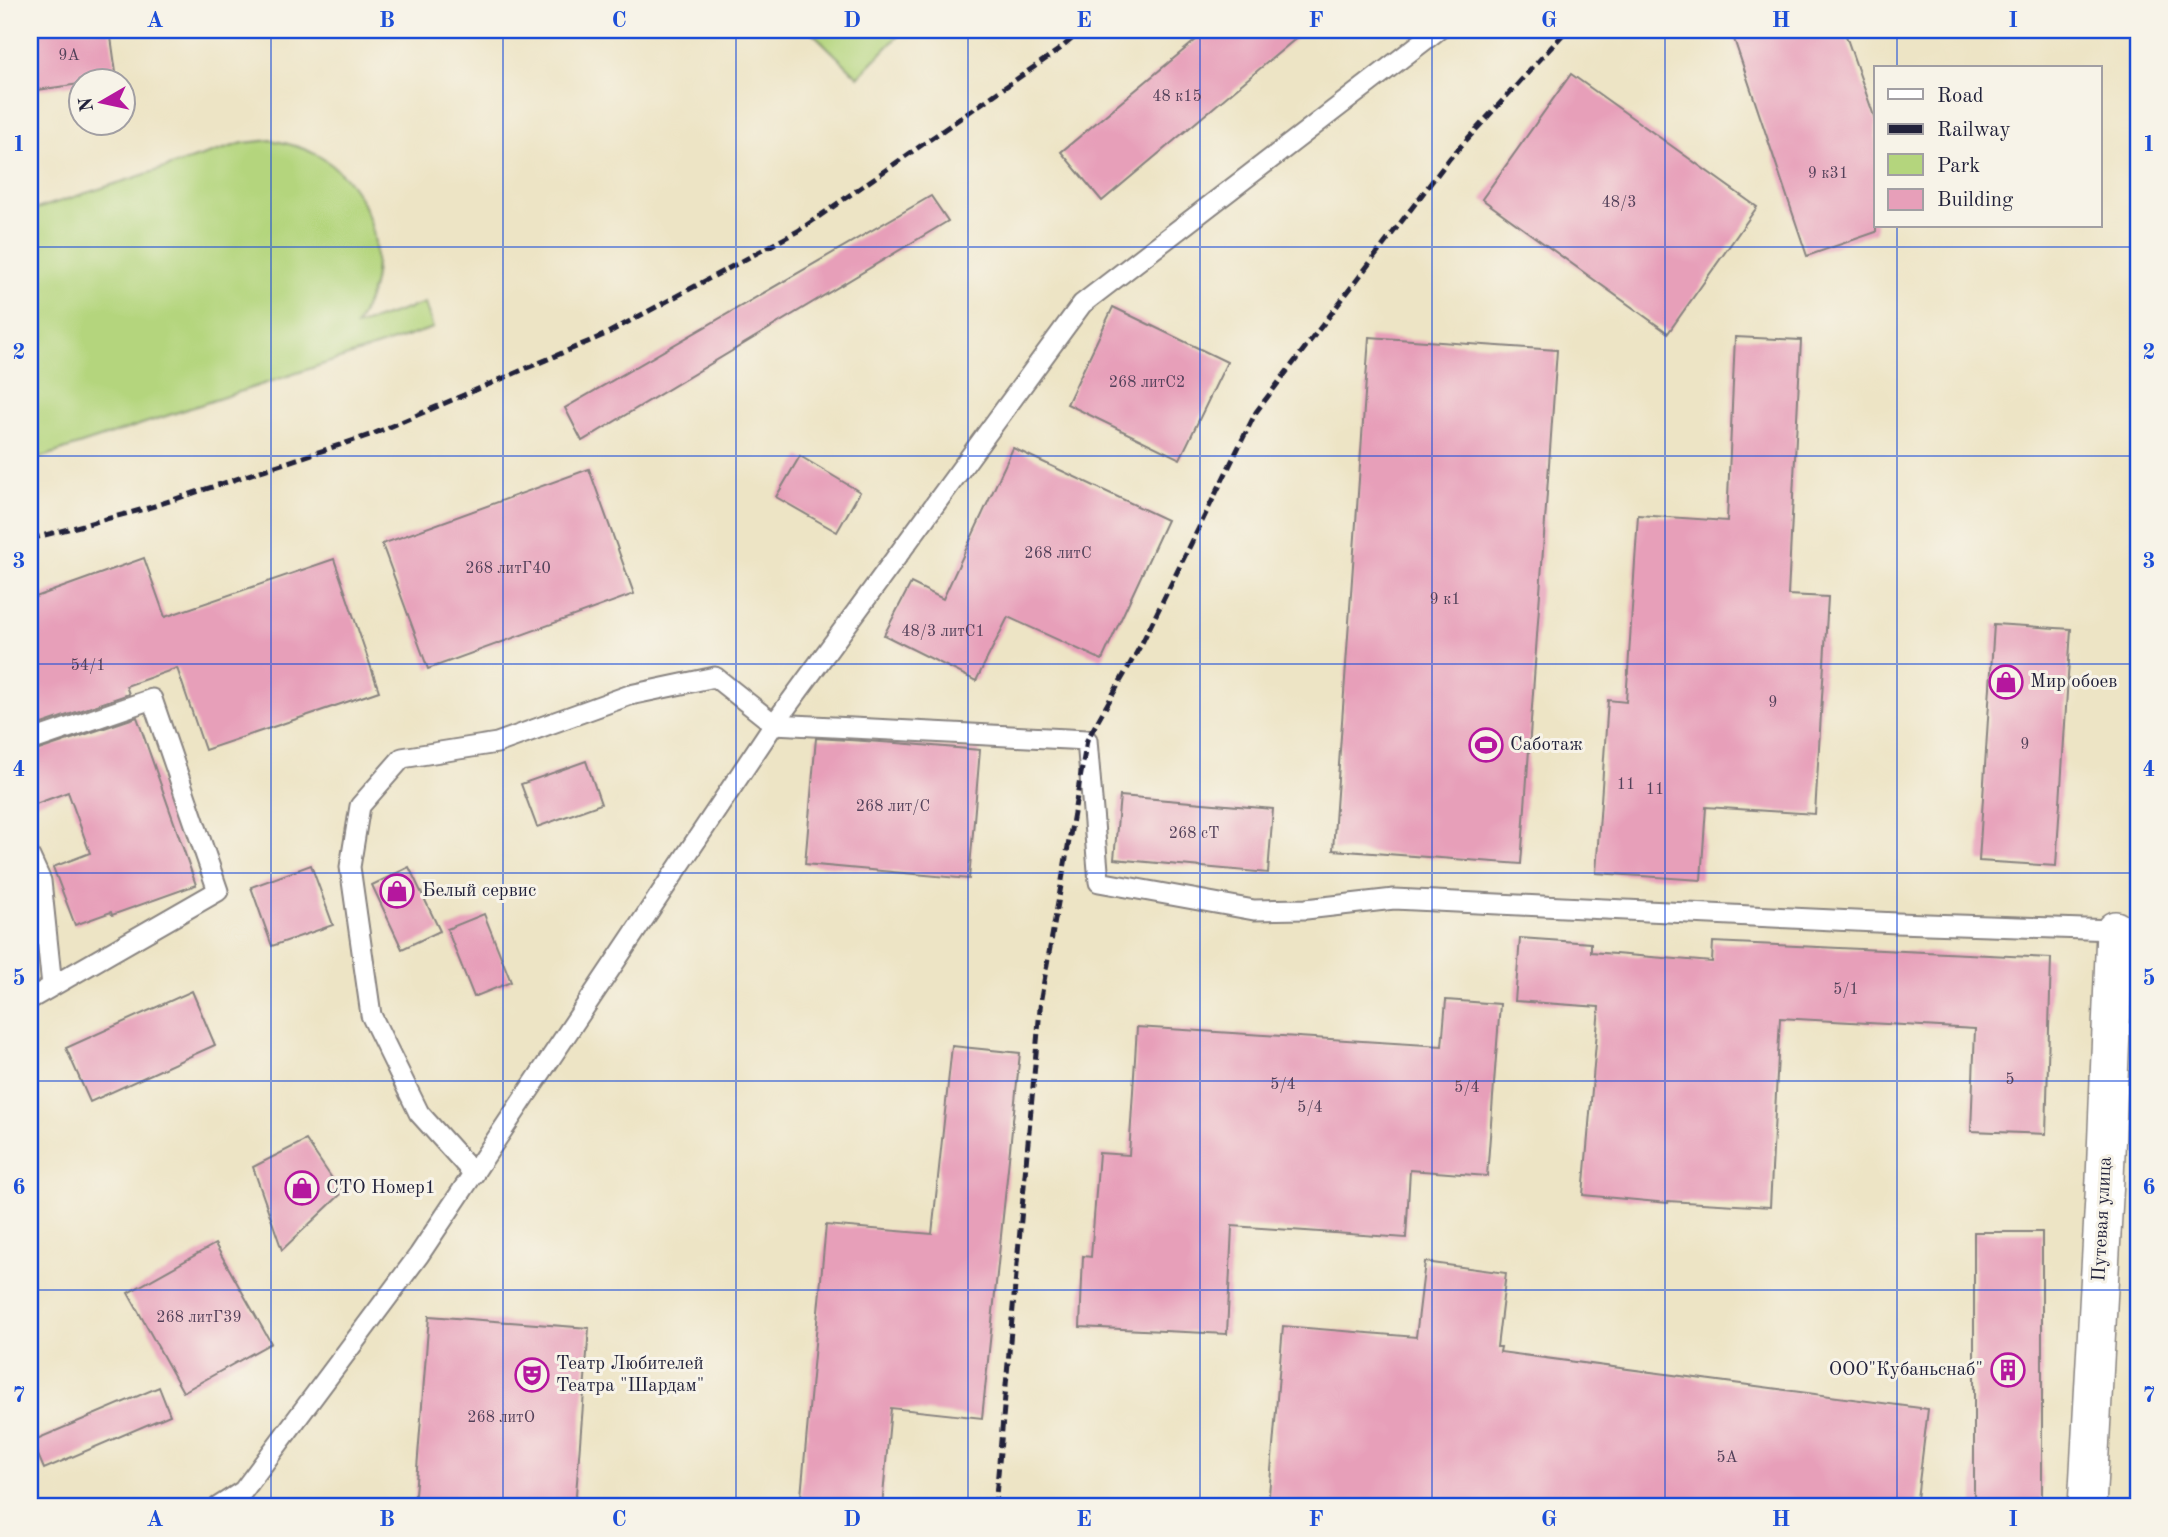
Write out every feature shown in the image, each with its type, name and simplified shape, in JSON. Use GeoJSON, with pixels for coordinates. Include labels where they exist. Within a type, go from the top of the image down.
{"type":"FeatureCollection","features":[{"type":"Feature","properties":{"kind":"street","name":"Путевая улица"},"geometry":{"type":"LineString","coordinates":[[2087,1507],[2115,930]]}},
{"type":"Feature","properties":{"kind":"lane"},"geometry":{"type":"LineString","coordinates":[[218,1507],[243,1491],[419,1255],[774,724],[1082,304],[1438,30]]}},
{"type":"Feature","properties":{"kind":"lane"},"geometry":{"type":"LineString","coordinates":[[474,1174],[419,1113],[371,1015],[350,867],[360,806],[402,758],[497,743],[630,695],[715,677],[774,724],[1087,740],[1100,882],[1254,910],[1306,909],[1394,899],[1884,923],[2115,930]]}},
{"type":"Feature","properties":{"kind":"lane"},"geometry":{"type":"LineString","coordinates":[[30,741],[152,699],[218,891],[30,999]]}},
{"type":"Feature","properties":{"kind":"lane"},"geometry":{"type":"LineString","coordinates":[[30,857],[52,986]]}},
{"type":"Feature","properties":{"kind":"green space"},"geometry":{"type":"Polygon","coordinates":[[[816,30],[904,30],[858,77],[813,33],[816,30]]]}},
{"type":"Feature","properties":{"kind":"green space"},"geometry":{"type":"Polygon","coordinates":[[[271,140],[306,150],[332,166],[346,178],[365,209],[372,226],[376,263],[371,293],[356,326],[425,303],[433,328],[30,461],[30,211],[243,143],[271,140]]]}},
{"type":"Feature","properties":{"kind":"building"},"geometry":{"type":"Polygon","coordinates":[[[30,30],[110,30],[115,66],[66,66],[66,86],[30,91],[30,30]]]}},
{"type":"Feature","properties":{"kind":"building"},"geometry":{"type":"Polygon","coordinates":[[[1208,30],[1306,30],[1102,201],[1061,152],[1208,30]]]}},
{"type":"Feature","properties":{"kind":"building"},"geometry":{"type":"Polygon","coordinates":[[[1731,30],[1844,30],[1874,116],[1876,232],[1807,256],[1731,30]]]}},
{"type":"Feature","properties":{"kind":"building"},"geometry":{"type":"Polygon","coordinates":[[[1571,74],[1757,207],[1668,333],[1482,199],[1571,74]]]}},
{"type":"Feature","properties":{"kind":"building"},"geometry":{"type":"Polygon","coordinates":[[[931,196],[948,221],[582,441],[565,408],[931,196]]]}},
{"type":"Feature","properties":{"kind":"building"},"geometry":{"type":"Polygon","coordinates":[[[1113,307],[1227,362],[1180,459],[1067,404],[1113,307]]]}},
{"type":"Feature","properties":{"kind":"building"},"geometry":{"type":"Polygon","coordinates":[[[1369,337],[1557,350],[1521,864],[1333,850],[1369,337]]]}},
{"type":"Feature","properties":{"kind":"building"},"geometry":{"type":"Polygon","coordinates":[[[1735,337],[1801,340],[1788,595],[1828,597],[1815,814],[1706,807],[1701,880],[1596,873],[1608,700],[1626,702],[1638,515],[1727,521],[1735,337]]]}},
{"type":"Feature","properties":{"kind":"building"},"geometry":{"type":"Polygon","coordinates":[[[1013,448],[1167,520],[1102,660],[1008,617],[976,681],[884,635],[911,583],[943,599],[1013,448]]]}},
{"type":"Feature","properties":{"kind":"building"},"geometry":{"type":"Polygon","coordinates":[[[800,456],[860,492],[837,532],[776,497],[800,456]]]}},
{"type":"Feature","properties":{"kind":"building"},"geometry":{"type":"Polygon","coordinates":[[[589,469],[634,594],[428,669],[382,544],[589,469]]]}},
{"type":"Feature","properties":{"kind":"building"},"geometry":{"type":"Polygon","coordinates":[[[144,558],[165,617],[334,559],[379,691],[205,750],[177,668],[126,686],[129,694],[30,728],[30,599],[144,558]]]}},
{"type":"Feature","properties":{"kind":"building"},"geometry":{"type":"Polygon","coordinates":[[[1994,624],[2071,629],[2056,866],[1979,861],[1994,624]]]}},
{"type":"Feature","properties":{"kind":"building"},"geometry":{"type":"Polygon","coordinates":[[[137,717],[196,885],[112,915],[111,912],[75,925],[53,867],[90,853],[68,792],[30,806],[30,753],[137,717]]]}},
{"type":"Feature","properties":{"kind":"building"},"geometry":{"type":"Polygon","coordinates":[[[816,738],[980,750],[969,879],[805,864],[816,738]]]}},
{"type":"Feature","properties":{"kind":"building"},"geometry":{"type":"Polygon","coordinates":[[[586,761],[601,804],[537,827],[521,784],[586,761]]]}},
{"type":"Feature","properties":{"kind":"building"},"geometry":{"type":"Polygon","coordinates":[[[1120,796],[1273,809],[1268,873],[1114,859],[1120,796]]]}},
{"type":"Feature","properties":{"kind":"building"},"geometry":{"type":"Polygon","coordinates":[[[311,865],[333,925],[272,946],[251,887],[311,865]]]}},
{"type":"Feature","properties":{"kind":"building"},"geometry":{"type":"Polygon","coordinates":[[[409,867],[440,931],[402,949],[372,885],[409,867]]]}},
{"type":"Feature","properties":{"kind":"building"},"geometry":{"type":"Polygon","coordinates":[[[484,914],[511,982],[474,997],[447,929],[484,914]]]}},
{"type":"Feature","properties":{"kind":"building"},"geometry":{"type":"Polygon","coordinates":[[[1520,938],[1591,943],[1591,952],[1712,962],[1713,942],[2051,958],[2046,1134],[1971,1131],[1975,1029],[1780,1018],[1770,1207],[1668,1203],[1583,1195],[1599,1007],[1515,1001],[1520,938]]]}},
{"type":"Feature","properties":{"kind":"building"},"geometry":{"type":"Polygon","coordinates":[[[192,991],[215,1045],[90,1102],[66,1048],[192,991]]]}},
{"type":"Feature","properties":{"kind":"building"},"geometry":{"type":"Polygon","coordinates":[[[1446,1000],[1500,1004],[1487,1176],[1410,1170],[1406,1238],[1232,1226],[1227,1334],[1080,1327],[1083,1256],[1091,1257],[1099,1153],[1129,1155],[1137,1027],[1442,1046],[1446,1000]]]}},
{"type":"Feature","properties":{"kind":"building"},"geometry":{"type":"Polygon","coordinates":[[[952,1046],[1020,1053],[982,1418],[891,1408],[882,1507],[800,1507],[826,1225],[932,1234],[952,1046]]]}},
{"type":"Feature","properties":{"kind":"building"},"geometry":{"type":"Polygon","coordinates":[[[306,1140],[342,1193],[282,1250],[253,1167],[306,1140]]]}},
{"type":"Feature","properties":{"kind":"building","name":"ООО\"Кубаньснаб\""},"geometry":{"type":"Polygon","coordinates":[[[1974,1232],[2042,1232],[2042,1507],[1974,1507],[1974,1232]]]}},
{"type":"Feature","properties":{"kind":"building"},"geometry":{"type":"Polygon","coordinates":[[[215,1244],[271,1343],[183,1392],[128,1293],[215,1244]]]}},
{"type":"Feature","properties":{"kind":"building"},"geometry":{"type":"Polygon","coordinates":[[[1425,1262],[1506,1273],[1497,1347],[1501,1347],[1500,1352],[1928,1409],[1916,1507],[1268,1507],[1283,1326],[1416,1337],[1425,1262]]]}},
{"type":"Feature","properties":{"kind":"building"},"geometry":{"type":"Polygon","coordinates":[[[429,1316],[589,1328],[575,1507],[414,1507],[429,1316]]]}},
{"type":"Feature","properties":{"kind":"building"},"geometry":{"type":"Polygon","coordinates":[[[159,1387],[170,1415],[44,1469],[32,1441],[159,1387]]]}},
{"type":"Feature","properties":{"kind":"railway"},"geometry":{"type":"LineString","coordinates":[[30,539],[148,508],[373,434],[604,335],[798,231],[1060,49],[1082,30]]}},
{"type":"Feature","properties":{"kind":"railway"},"geometry":{"type":"LineString","coordinates":[[995,1507],[1041,998],[1087,740],[1142,643],[1256,412],[1450,158],[1567,30]]}},
{"type":"Feature","properties":{"kind":"place","name":"Мир обоев"},"geometry":{"type":"Point","coordinates":[2006,682]}},
{"type":"Feature","properties":{"kind":"place","name":"Саботаж"},"geometry":{"type":"Point","coordinates":[1486,745]}},
{"type":"Feature","properties":{"kind":"place","name":"Белый сервис"},"geometry":{"type":"Point","coordinates":[397,891]}},
{"type":"Feature","properties":{"kind":"place","name":"СТО Номер1"},"geometry":{"type":"Point","coordinates":[302,1188]}},
{"type":"Feature","properties":{"kind":"place","name":"ООО\"Кубаньснаб\""},"geometry":{"type":"Point","coordinates":[2008,1370]}},
{"type":"Feature","properties":{"kind":"place","name":"Театр Любителей Театра \"Шардам\""},"geometry":{"type":"Point","coordinates":[532,1375]}}]}
